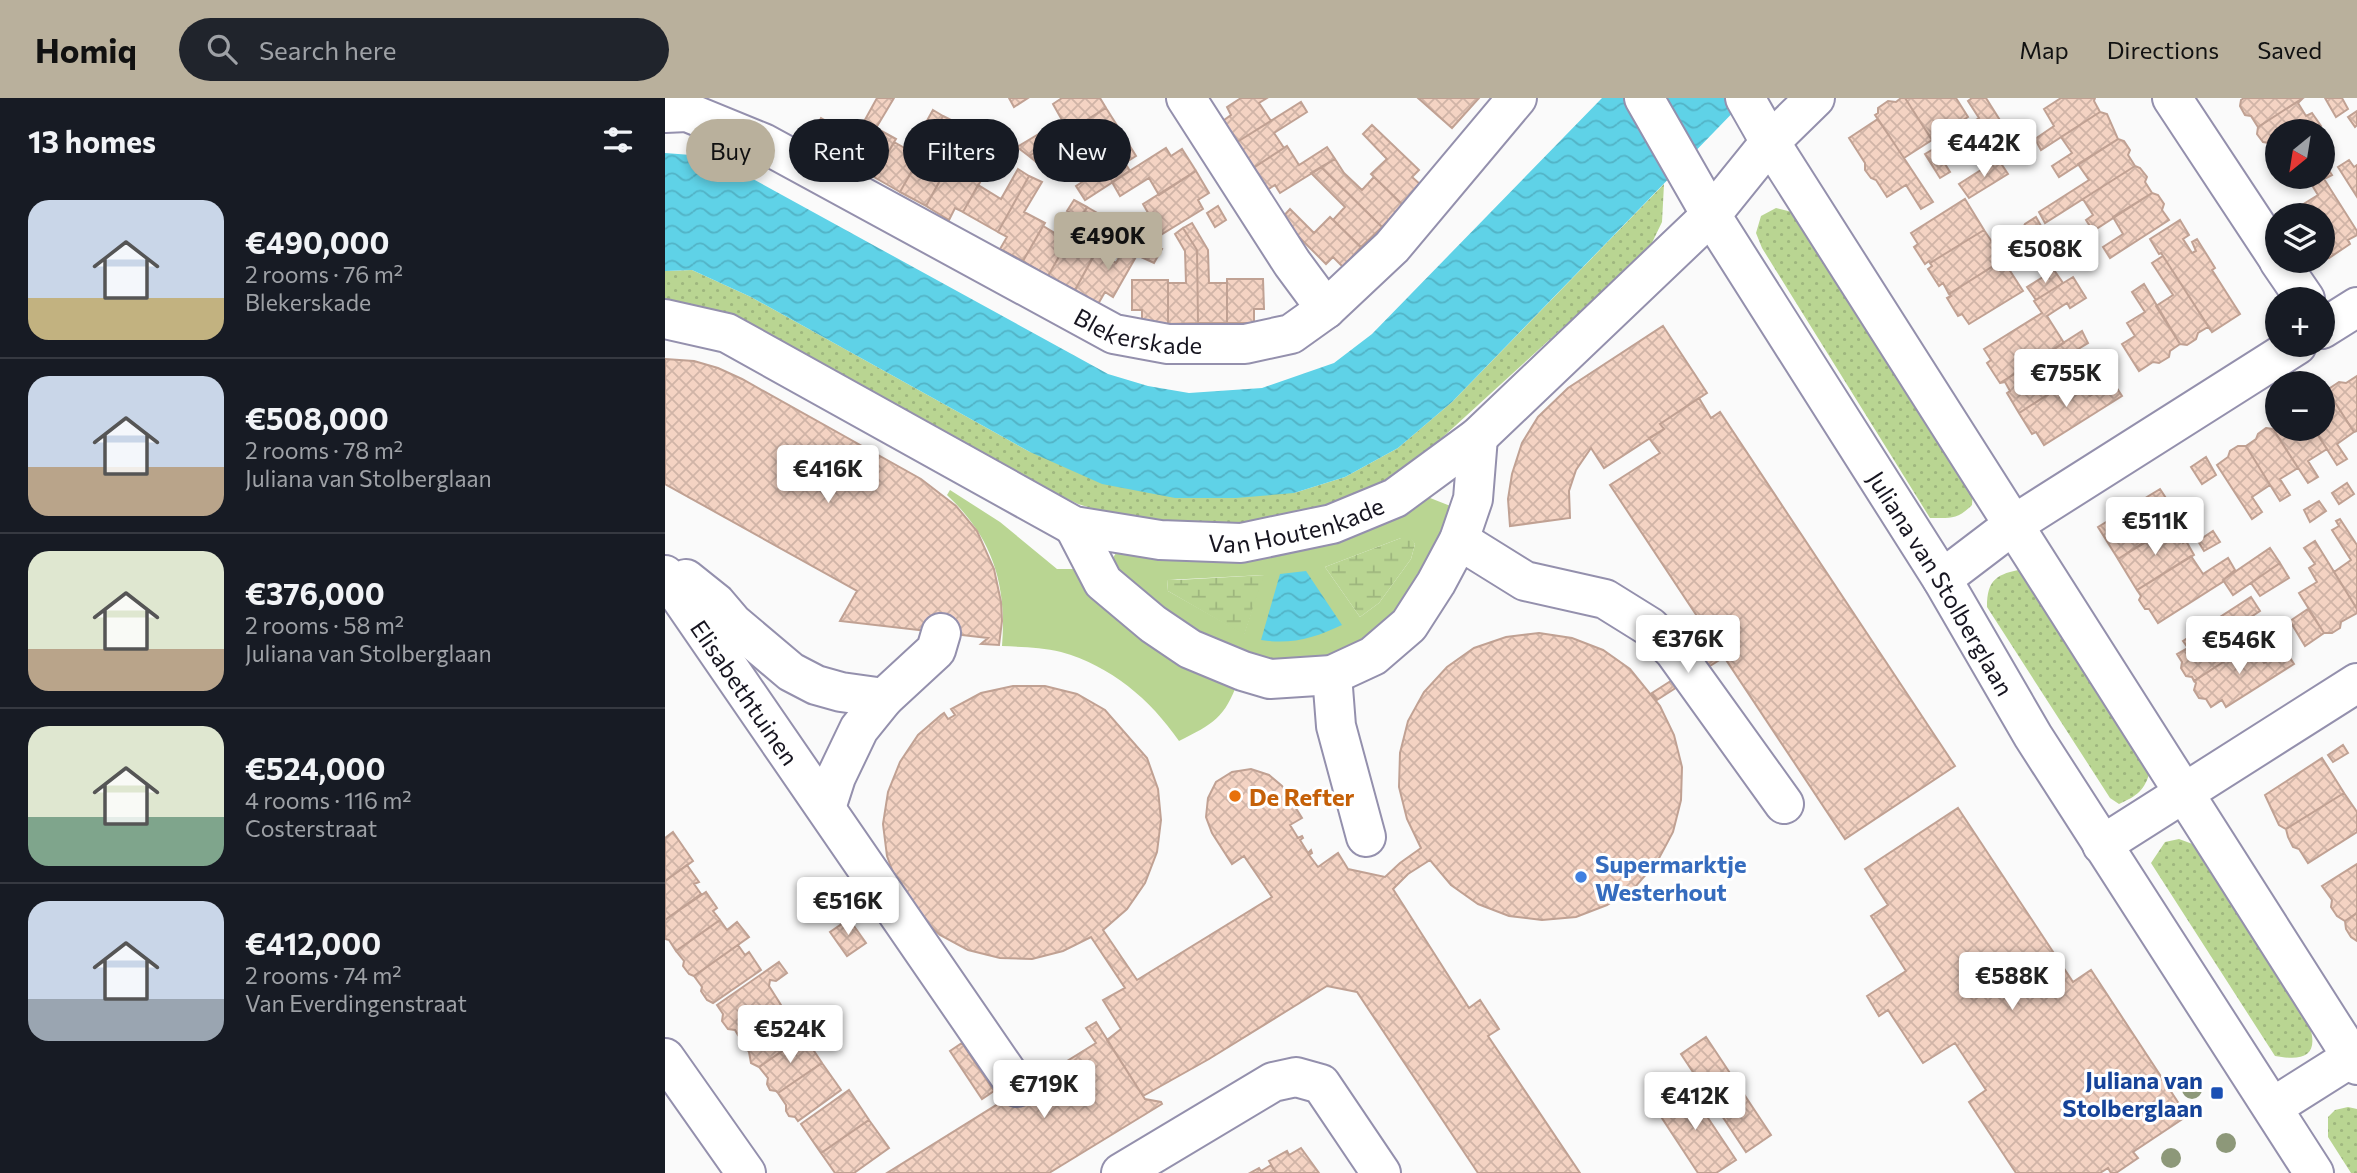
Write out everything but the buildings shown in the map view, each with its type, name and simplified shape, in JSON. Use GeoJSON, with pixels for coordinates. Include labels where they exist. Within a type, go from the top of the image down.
{"type":"FeatureCollection","features":[{"type":"Feature","properties":{"kind":"street"},"geometry":{"type":"LineString","coordinates":[[1186,98],[1292,263],[1326,309]]}},
{"type":"Feature","properties":{"kind":"street","name":"Blekerskade"},"geometry":{"type":"LineString","coordinates":[[665,113],[687,111],[762,143],[1114,334],[1168,344],[1245,344],[1291,334],[1326,309],[1392,247],[1517,98]]}},
{"type":"Feature","properties":{"kind":"street","name":"Juliana van Stolberglaan"},"geometry":{"type":"LineString","coordinates":[[1644,98],[1711,215],[1942,579],[2033,736],[2314,1173]]}},
{"type":"Feature","properties":{"kind":"street","name":"Van Houtenkade"},"geometry":{"type":"LineString","coordinates":[[665,319],[727,333],[1074,526],[1160,540],[1241,543],[1332,524],[1395,498],[1478,437],[1711,215],[1770,142],[1815,98]]}},
{"type":"Feature","properties":{"kind":"street"},"geometry":{"type":"LineString","coordinates":[[2172,98],[2265,239]]}},
{"type":"Feature","properties":{"kind":"street"},"geometry":{"type":"LineString","coordinates":[[1747,101],[1770,142],[2013,525],[2355,1059],[2273,1107]]}},
{"type":"Feature","properties":{"kind":"street"},"geometry":{"type":"LineString","coordinates":[[2335,316],[2357,307]]}},
{"type":"Feature","properties":{"kind":"street"},"geometry":{"type":"LineString","coordinates":[[1942,579],[2013,525],[2266,357]]}},
{"type":"Feature","properties":{"kind":"street"},"geometry":{"type":"LineString","coordinates":[[1074,526],[1103,582],[1153,624],[1190,649],[1270,679],[1332,675],[1373,656],[1409,625],[1436,583],[1459,540],[1473,499],[1478,437]]}},
{"type":"Feature","properties":{"kind":"street"},"geometry":{"type":"LineString","coordinates":[[1459,540],[1525,581],[1605,599],[1650,627],[1674,651],[1784,804]]}},
{"type":"Feature","properties":{"kind":"street","name":"Elisabethtuinen"},"geometry":{"type":"LineString","coordinates":[[665,569],[689,580],[716,603],[733,623],[791,671],[816,685],[841,692],[884,698]]}},
{"type":"Feature","properties":{"kind":"street","name":"Elisabethtuinen"},"geometry":{"type":"LineString","coordinates":[[665,575],[1017,1087]]}},
{"type":"Feature","properties":{"kind":"street","name":"Elisabethtuinen"},"geometry":{"type":"LineString","coordinates":[[826,808],[836,777],[859,729],[884,698],[936,650],[941,633]]}},
{"type":"Feature","properties":{"kind":"street"},"geometry":{"type":"LineString","coordinates":[[1332,675],[1336,726],[1366,837]]}},
{"type":"Feature","properties":{"kind":"street"},"geometry":{"type":"LineString","coordinates":[[2102,845],[2357,683]]}},
{"type":"Feature","properties":{"kind":"street"},"geometry":{"type":"LineString","coordinates":[[665,1058],[746,1173]]}},
{"type":"Feature","properties":{"kind":"street"},"geometry":{"type":"LineString","coordinates":[[1121,1173],[1273,1082],[1296,1077],[1321,1084],[1381,1173]]}},
{"type":"Feature","properties":{"kind":"green space"},"geometry":{"type":"Polygon","coordinates":[[[1664,184],[1662,222],[1649,249],[1409,468],[1317,510],[1246,523],[1178,524],[1110,514],[1078,504],[665,307],[665,271],[692,270],[751,297],[1030,452],[1294,493],[1345,477],[1398,448],[1452,402],[1664,184]]]}},
{"type":"Feature","properties":{"kind":"green space"},"geometry":{"type":"Polygon","coordinates":[[[1776,208],[1796,213],[1973,489],[1972,505],[1957,516],[1930,518],[1762,248],[1756,233],[1761,216],[1776,208]]]}},
{"type":"Feature","properties":{"kind":"green space"},"geometry":{"type":"Polygon","coordinates":[[[950,490],[1000,522],[1057,569],[1073,569],[1085,582],[1238,681],[1223,712],[1201,730],[1179,741],[1142,698],[1113,675],[1079,658],[1054,650],[1002,646],[1002,603],[994,564],[976,528],[947,495],[950,490]]]}},
{"type":"Feature","properties":{"kind":"green space"},"geometry":{"type":"Polygon","coordinates":[[[1425,496],[1453,507],[1417,589],[1378,633],[1338,656],[1301,661],[1260,659],[1180,633],[1115,568],[1113,558],[1117,551],[1425,496]],[[1401,538],[1325,567],[1360,617],[1379,603],[1411,559],[1415,544],[1410,538],[1401,538]],[[1264,575],[1167,580],[1168,591],[1244,634],[1264,575]]]}},
{"type":"Feature","properties":{"kind":"green space"},"geometry":{"type":"Polygon","coordinates":[[[1401,538],[1411,538],[1415,544],[1411,559],[1379,603],[1360,617],[1325,567],[1401,538]]]}},
{"type":"Feature","properties":{"kind":"green space"},"geometry":{"type":"Polygon","coordinates":[[[2023,569],[2150,771],[2139,792],[2119,804],[2110,798],[1987,607],[1989,590],[1995,579],[2023,569]]]}},
{"type":"Feature","properties":{"kind":"green space"},"geometry":{"type":"Polygon","coordinates":[[[1265,575],[1244,635],[1168,591],[1167,579],[1265,575]]]}},
{"type":"Feature","properties":{"kind":"green space"},"geometry":{"type":"Polygon","coordinates":[[[2179,839],[2198,846],[2308,1021],[2311,1048],[2303,1056],[2275,1056],[2151,863],[2165,842],[2179,839]]]}},
{"type":"Feature","properties":{"kind":"green space"},"geometry":{"type":"Polygon","coordinates":[[[2348,1107],[2357,1109],[2357,1173],[2351,1173],[2328,1137],[2328,1117],[2335,1110],[2348,1107]]]}},
{"type":"Feature","properties":{"kind":"water"},"geometry":{"type":"Polygon","coordinates":[[[1602,98],[1747,98],[1452,402],[1398,448],[1345,477],[1294,493],[1236,498],[1175,498],[1102,484],[1030,452],[751,297],[692,270],[665,271],[665,153],[686,155],[686,182],[758,182],[1108,374],[1148,386],[1189,393],[1262,388],[1334,363],[1372,334],[1602,98]]]}},
{"type":"Feature","properties":{"kind":"water"},"geometry":{"type":"Polygon","coordinates":[[[1306,571],[1342,625],[1303,639],[1283,642],[1261,640],[1280,574],[1306,571]]]}},
{"type":"Feature","properties":{"kind":"place","name":"De Refter"},"geometry":{"type":"Point","coordinates":[1235,796]}},
{"type":"Feature","properties":{"kind":"place","name":"Supermarktje Westerhout"},"geometry":{"type":"Point","coordinates":[1581,877]}},
{"type":"Feature","properties":{"kind":"place","name":"Juliana van Stolberglaan"},"geometry":{"type":"Point","coordinates":[2217,1093]}}]}
